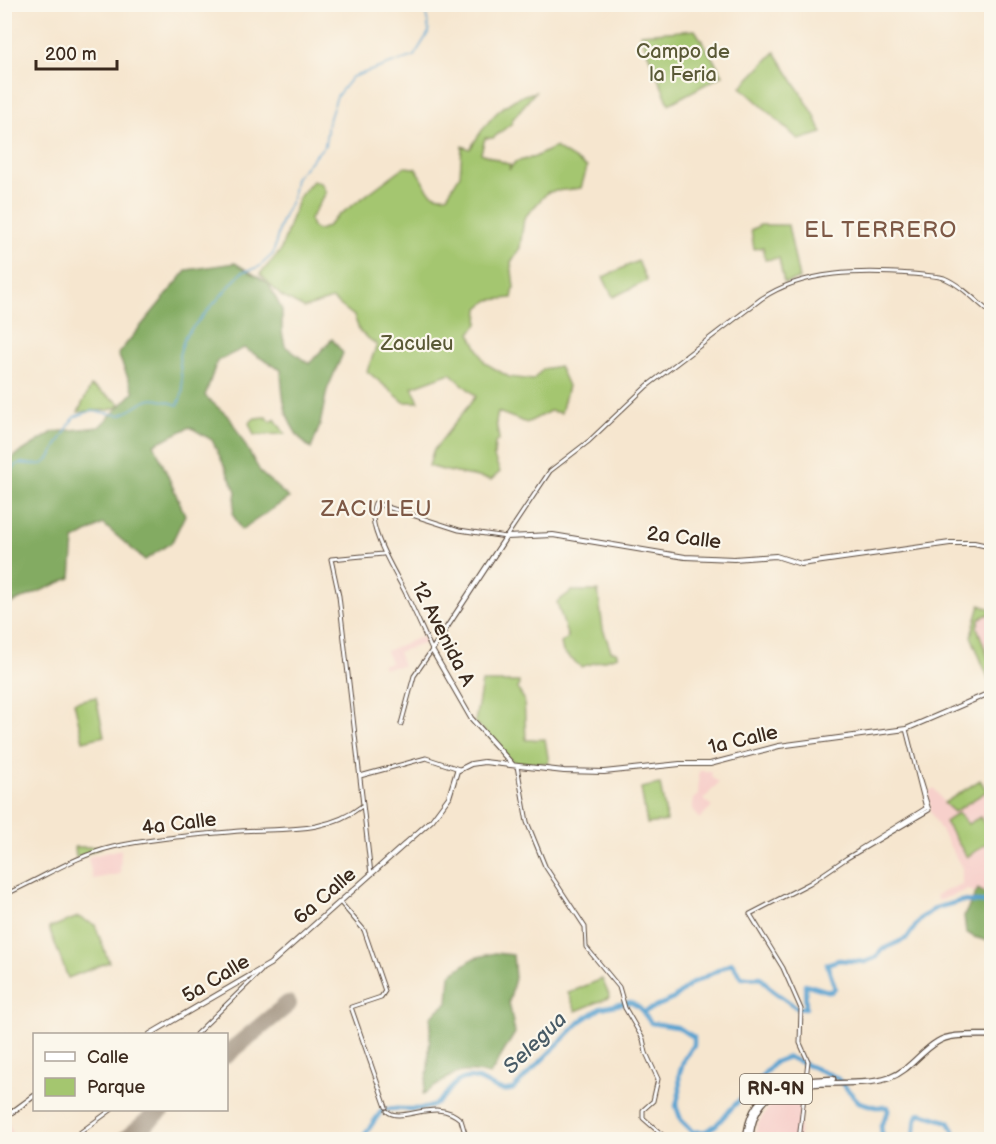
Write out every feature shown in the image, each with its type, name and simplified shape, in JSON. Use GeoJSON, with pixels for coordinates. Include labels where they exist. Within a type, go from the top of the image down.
{"type":"FeatureCollection","features":[{"type":"Feature","properties":{"kind":"main road","name":"2a Calle"},"geometry":{"type":"LineString","coordinates":[[506,537],[553,535],[686,556],[734,559],[776,556],[801,564],[950,543],[992,546]]}},
{"type":"Feature","properties":{"kind":"main road"},"geometry":{"type":"LineString","coordinates":[[432,650],[506,537]]}},
{"type":"Feature","properties":{"kind":"main road","name":"12 Avenida A"},"geometry":{"type":"LineString","coordinates":[[432,650],[471,718],[515,765]]}},
{"type":"Feature","properties":{"kind":"main road","name":"1a Calle"},"geometry":{"type":"LineString","coordinates":[[459,769],[484,762],[581,772],[645,769],[680,764],[698,766],[779,746],[906,729],[992,692]]}},
{"type":"Feature","properties":{"kind":"main road","name":"6a Calle"},"geometry":{"type":"LineString","coordinates":[[265,966],[371,876],[432,820],[448,797],[459,769]]}},
{"type":"Feature","properties":{"kind":"main road","name":"5a Calle"},"geometry":{"type":"LineString","coordinates":[[153,1033],[265,966]]}},
{"type":"Feature","properties":{"kind":"main road","name":"RN-9N"},"geometry":{"type":"LineString","coordinates":[[748,1140],[751,1117],[763,1099],[784,1084],[890,1078],[913,1063],[939,1041],[992,1035]]}},
{"type":"Feature","properties":{"kind":"main road"},"geometry":{"type":"LineString","coordinates":[[4,1118],[33,1096]]}},
{"type":"Feature","properties":{"kind":"street"},"geometry":{"type":"LineString","coordinates":[[506,537],[550,471],[589,441],[676,362],[768,294],[797,282],[859,272],[933,276],[954,284],[992,314]]}},
{"type":"Feature","properties":{"kind":"street","name":"2a Calle"},"geometry":{"type":"LineString","coordinates":[[375,503],[459,530],[506,537]]}},
{"type":"Feature","properties":{"kind":"street","name":"12 Avenida A"},"geometry":{"type":"LineString","coordinates":[[375,503],[374,514],[383,554],[406,595],[432,650]]}},
{"type":"Feature","properties":{"kind":"street"},"geometry":{"type":"LineString","coordinates":[[371,876],[339,594],[331,559],[383,554]]}},
{"type":"Feature","properties":{"kind":"street"},"geometry":{"type":"LineString","coordinates":[[401,724],[414,676],[432,650]]}},
{"type":"Feature","properties":{"kind":"street"},"geometry":{"type":"LineString","coordinates":[[799,1140],[808,1061],[800,1043],[800,1007],[783,968],[750,914],[810,883],[928,808],[906,729]]}},
{"type":"Feature","properties":{"kind":"street"},"geometry":{"type":"LineString","coordinates":[[360,776],[426,758],[459,769]]}},
{"type":"Feature","properties":{"kind":"street"},"geometry":{"type":"LineString","coordinates":[[515,765],[528,823],[545,866],[584,925],[586,947],[616,981],[625,1008],[643,1039],[646,1053],[658,1079],[653,1101],[643,1110],[642,1116],[668,1140]]}},
{"type":"Feature","properties":{"kind":"street","name":"4a Calle"},"geometry":{"type":"LineString","coordinates":[[4,895],[71,861],[113,848],[212,834],[301,829],[343,820],[362,806]]}},
{"type":"Feature","properties":{"kind":"street"},"geometry":{"type":"LineString","coordinates":[[340,902],[364,930],[385,991],[381,997],[351,1007],[386,1109],[394,1115],[443,1108],[461,1120],[467,1140]]}},
{"type":"Feature","properties":{"kind":"street","name":"6a Calle"},"geometry":{"type":"LineString","coordinates":[[198,1033],[265,966]]}},
{"type":"Feature","properties":{"kind":"street"},"geometry":{"type":"LineString","coordinates":[[70,1140],[110,1111]]}},
{"type":"Feature","properties":{"kind":"shaded area"},"geometry":{"type":"Polygon","coordinates":[[[991,613],[991,666],[977,627],[982,615],[991,613]]]}},
{"type":"Feature","properties":{"kind":"shaded area"},"geometry":{"type":"Polygon","coordinates":[[[423,636],[426,643],[398,652],[403,666],[383,668],[383,664],[391,663],[386,651],[423,636]]]}},
{"type":"Feature","properties":{"kind":"shaded area"},"geometry":{"type":"Polygon","coordinates":[[[699,771],[711,771],[712,778],[719,782],[703,800],[712,806],[699,819],[692,807],[693,799],[698,796],[699,771]]]}},
{"type":"Feature","properties":{"kind":"shaded area"},"geometry":{"type":"Polygon","coordinates":[[[980,780],[991,796],[991,895],[967,890],[938,901],[936,895],[962,884],[962,868],[930,811],[928,792],[934,788],[944,803],[980,780]]]}},
{"type":"Feature","properties":{"kind":"shaded area"},"geometry":{"type":"Polygon","coordinates":[[[121,849],[120,874],[93,879],[88,857],[121,849]]]}},
{"type":"Feature","properties":{"kind":"shaded area"},"geometry":{"type":"Polygon","coordinates":[[[802,1088],[799,1139],[754,1140],[757,1125],[770,1105],[802,1088]]]}},
{"type":"Feature","properties":{"kind":"shaded area"},"geometry":{"type":"Polygon","coordinates":[[[7,1116],[14,1139],[5,1139],[4,1118],[7,1116]]]}},
{"type":"Feature","properties":{"kind":"green space","name":"Campo de la Feria"},"geometry":{"type":"Polygon","coordinates":[[[695,30],[723,75],[669,104],[640,34],[695,30]]]}},
{"type":"Feature","properties":{"kind":"green space"},"geometry":{"type":"Polygon","coordinates":[[[775,52],[814,114],[822,133],[799,140],[741,87],[775,52]]]}},
{"type":"Feature","properties":{"kind":"green space","name":"Zaculeu"},"geometry":{"type":"Polygon","coordinates":[[[535,92],[512,123],[493,138],[485,138],[481,153],[510,165],[509,170],[515,162],[535,157],[555,147],[587,167],[581,188],[548,192],[524,218],[520,248],[511,262],[514,288],[512,298],[489,300],[479,308],[478,324],[470,333],[485,363],[509,377],[533,380],[543,369],[559,366],[568,386],[561,413],[550,411],[527,423],[498,412],[496,422],[499,439],[495,443],[494,457],[500,472],[491,480],[429,466],[433,451],[476,396],[450,373],[412,387],[419,402],[404,402],[367,371],[377,345],[360,332],[354,316],[332,299],[304,308],[281,296],[260,274],[280,252],[299,197],[313,181],[321,183],[326,193],[310,219],[311,225],[317,230],[328,226],[334,219],[404,167],[415,168],[430,192],[447,196],[460,175],[462,146],[470,149],[496,113],[514,100],[535,92]]]}},
{"type":"Feature","properties":{"kind":"green space"},"geometry":{"type":"Polygon","coordinates":[[[760,225],[788,225],[799,279],[784,283],[779,258],[765,260],[763,247],[754,249],[751,230],[760,225]]]}},
{"type":"Feature","properties":{"kind":"green space"},"geometry":{"type":"Polygon","coordinates":[[[638,261],[647,281],[613,297],[603,277],[638,261]]]}},
{"type":"Feature","properties":{"kind":"green space"},"geometry":{"type":"Polygon","coordinates":[[[235,263],[268,283],[282,310],[282,332],[285,346],[309,364],[332,339],[343,353],[327,390],[320,425],[311,449],[302,441],[290,423],[282,392],[281,370],[244,348],[217,361],[205,396],[230,418],[261,473],[289,498],[241,530],[233,514],[236,491],[212,440],[190,427],[154,444],[185,515],[172,542],[145,560],[103,524],[74,540],[71,578],[5,606],[5,462],[53,432],[99,427],[134,392],[118,354],[187,270],[235,263]]]}},
{"type":"Feature","properties":{"kind":"green space"},"geometry":{"type":"Polygon","coordinates":[[[91,386],[120,403],[119,406],[109,410],[78,412],[91,386]]]}},
{"type":"Feature","properties":{"kind":"green space"},"geometry":{"type":"Polygon","coordinates":[[[266,417],[271,422],[275,419],[285,434],[254,435],[249,423],[255,418],[266,417]]]}},
{"type":"Feature","properties":{"kind":"green space"},"geometry":{"type":"Polygon","coordinates":[[[572,591],[598,591],[603,629],[611,651],[616,652],[618,656],[581,667],[563,652],[561,643],[568,638],[557,602],[572,591]]]}},
{"type":"Feature","properties":{"kind":"green space"},"geometry":{"type":"Polygon","coordinates":[[[980,605],[991,609],[991,613],[980,618],[977,627],[991,666],[991,685],[971,636],[980,605]]]}},
{"type":"Feature","properties":{"kind":"green space"},"geometry":{"type":"Polygon","coordinates":[[[482,682],[519,682],[518,690],[524,699],[526,740],[545,739],[549,763],[514,763],[475,722],[482,682]]]}},
{"type":"Feature","properties":{"kind":"green space"},"geometry":{"type":"Polygon","coordinates":[[[96,697],[104,736],[83,741],[74,702],[96,697]]]}},
{"type":"Feature","properties":{"kind":"green space"},"geometry":{"type":"Polygon","coordinates":[[[980,780],[987,791],[954,812],[944,803],[980,780]]]}},
{"type":"Feature","properties":{"kind":"green space"},"geometry":{"type":"Polygon","coordinates":[[[660,784],[667,821],[647,824],[641,788],[660,784]]]}},
{"type":"Feature","properties":{"kind":"green space"},"geometry":{"type":"Polygon","coordinates":[[[958,813],[968,824],[980,817],[991,833],[991,840],[967,857],[945,822],[958,813]]]}},
{"type":"Feature","properties":{"kind":"green space"},"geometry":{"type":"Polygon","coordinates":[[[75,847],[102,847],[76,858],[75,847]]]}},
{"type":"Feature","properties":{"kind":"green space"},"geometry":{"type":"Polygon","coordinates":[[[978,889],[985,894],[991,892],[991,942],[966,932],[964,916],[978,889]]]}},
{"type":"Feature","properties":{"kind":"green space"},"geometry":{"type":"Polygon","coordinates":[[[78,917],[95,925],[109,962],[68,978],[49,928],[78,917]]]}},
{"type":"Feature","properties":{"kind":"green space"},"geometry":{"type":"Polygon","coordinates":[[[495,953],[513,955],[515,978],[509,1002],[515,1033],[490,1075],[478,1072],[460,1073],[423,1094],[428,1069],[431,1016],[448,1002],[450,975],[474,958],[495,953]]]}},
{"type":"Feature","properties":{"kind":"green space"},"geometry":{"type":"Polygon","coordinates":[[[602,979],[610,997],[576,1011],[568,993],[602,979]]]}},
{"type":"Feature","properties":{"kind":"waterway"},"geometry":{"type":"LineString","coordinates":[[4,485],[16,465],[43,464],[49,459],[74,417],[91,411],[121,415],[152,399],[178,405],[183,392],[179,355],[185,336],[242,272],[259,267],[273,254],[281,222],[292,199],[295,178],[325,145],[328,123],[337,96],[352,77],[414,56],[429,32],[425,4]]}},
{"type":"Feature","properties":{"kind":"waterway"},"geometry":{"type":"LineString","coordinates":[[644,1012],[673,999],[691,984],[732,963],[742,978],[760,977],[772,990],[797,1008],[806,1008],[805,984],[831,992],[835,988],[827,964],[839,960],[865,962],[877,957],[881,950],[907,938],[921,918],[936,908],[961,901],[992,903]]}},
{"type":"Feature","properties":{"kind":"waterway","name":"Selegua"},"geometry":{"type":"LineString","coordinates":[[361,1140],[382,1110],[417,1109],[431,1106],[441,1100],[455,1084],[464,1079],[475,1078],[500,1090],[513,1089],[581,1021],[601,1008],[630,1002],[639,1007],[651,1023],[677,1027],[694,1037],[694,1045],[684,1059],[679,1075],[680,1090],[676,1106],[681,1120],[693,1132],[706,1131],[716,1125],[775,1062],[788,1057],[836,1077],[859,1102],[876,1107],[888,1107],[888,1112],[881,1125],[882,1135],[890,1140]]}},
{"type":"Feature","properties":{"kind":"waterway"},"geometry":{"type":"LineString","coordinates":[[911,1140],[915,1134],[916,1119],[920,1113],[949,1122],[958,1140]]}},
{"type":"Feature","properties":{"kind":"taxiway"},"geometry":{"type":"LineString","coordinates":[[228,1047],[235,1047]]}},
{"type":"Feature","properties":{"kind":"runway"},"geometry":{"type":"LineString","coordinates":[[228,1053],[288,1004]]}},
{"type":"Feature","properties":{"kind":"runway"},"geometry":{"type":"LineString","coordinates":[[125,1140],[160,1111]]}},
{"type":"Feature","properties":{"kind":"district","name":"EL TERRERO"},"geometry":{"type":"Point","coordinates":[881,230]}},
{"type":"Feature","properties":{"kind":"district","name":"ZACULEU"},"geometry":{"type":"Point","coordinates":[377,509]}}]}
